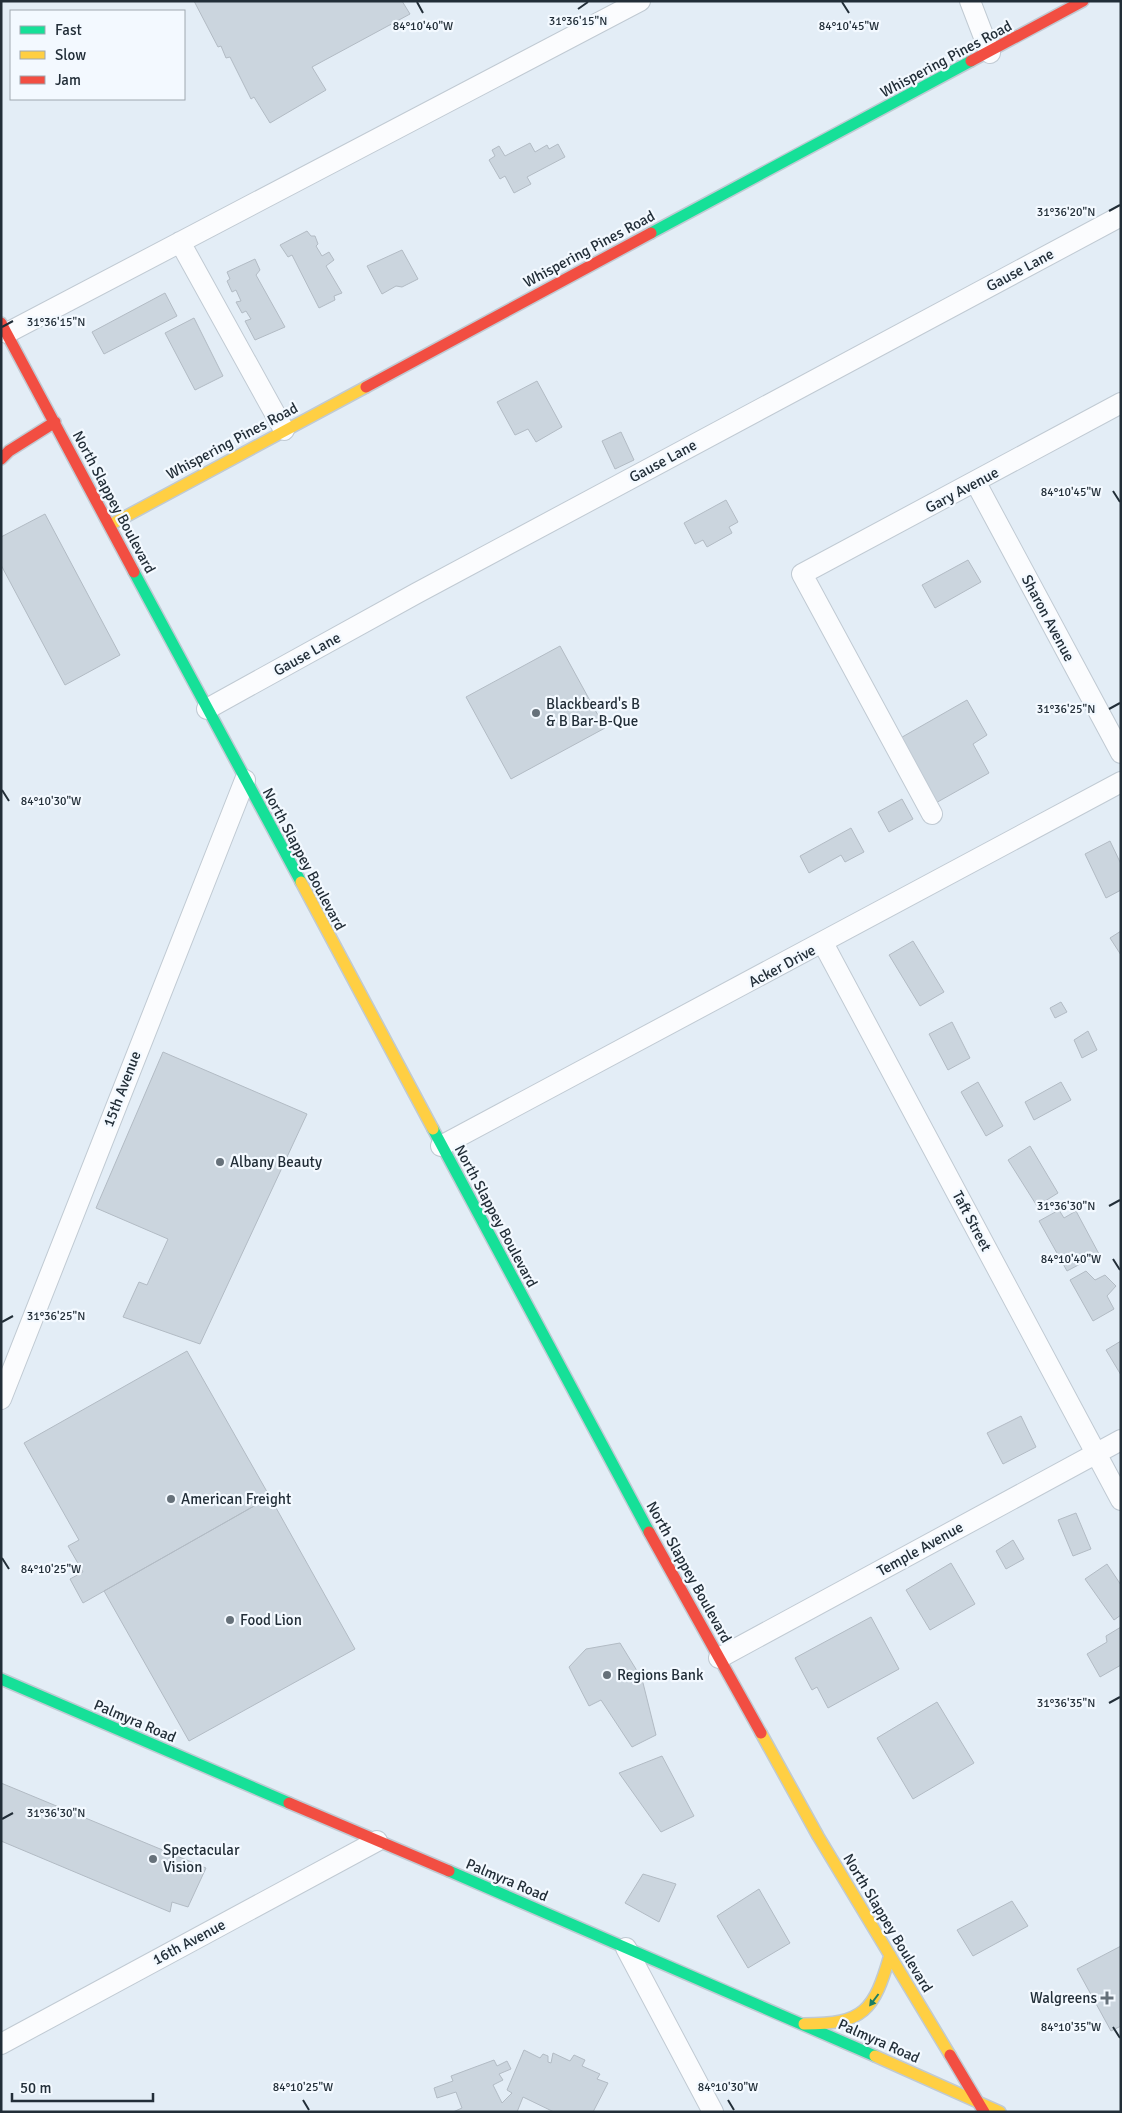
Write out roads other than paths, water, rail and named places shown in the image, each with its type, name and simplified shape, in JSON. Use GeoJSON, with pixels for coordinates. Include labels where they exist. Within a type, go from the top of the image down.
{"type":"FeatureCollection","features":[{"type":"Feature","properties":{"kind":"main road","name":"Whispering Pines Road"},"geometry":{"type":"LineString","coordinates":[[110,525],[990,53],[1083,1]]}},
{"type":"Feature","properties":{"kind":"main road","name":"North Slappey Boulevard"},"geometry":{"type":"LineString","coordinates":[[4,328],[206,709],[719,1658],[818,1836],[981,2107]]}},
{"type":"Feature","properties":{"kind":"main road"},"geometry":{"type":"LineString","coordinates":[[1,460],[9,451],[55,422]]}},
{"type":"Feature","properties":{"kind":"main road","name":"Palmyra Road"},"geometry":{"type":"LineString","coordinates":[[1,1679],[804,2024],[981,2107],[1000,2112]]}},
{"type":"Feature","properties":{"kind":"main road"},"geometry":{"type":"LineString","coordinates":[[804,2024],[828,2025],[856,2018],[873,2002],[882,1988],[890,1955]]}},
{"type":"Feature","properties":{"kind":"street"},"geometry":{"type":"LineString","coordinates":[[4,328],[180,242],[640,1]]}},
{"type":"Feature","properties":{"kind":"street"},"geometry":{"type":"LineString","coordinates":[[970,1],[990,53]]}},
{"type":"Feature","properties":{"kind":"street","name":"Gause Lane"},"geometry":{"type":"LineString","coordinates":[[206,709],[417,593],[1121,216]]}},
{"type":"Feature","properties":{"kind":"street"},"geometry":{"type":"LineString","coordinates":[[180,242],[284,430]]}},
{"type":"Feature","properties":{"kind":"street","name":"Gary Avenue"},"geometry":{"type":"LineString","coordinates":[[932,814],[802,574],[976,483],[1121,403]]}},
{"type":"Feature","properties":{"kind":"street","name":"Sharon Avenue"},"geometry":{"type":"LineString","coordinates":[[976,483],[1121,753]]}},
{"type":"Feature","properties":{"kind":"street","name":"15th Avenue"},"geometry":{"type":"LineString","coordinates":[[1,1399],[245,780]]}},
{"type":"Feature","properties":{"kind":"street","name":"Acker Drive"},"geometry":{"type":"LineString","coordinates":[[441,1146],[823,944],[1121,782]]}},
{"type":"Feature","properties":{"kind":"street","name":"Taft Street"},"geometry":{"type":"LineString","coordinates":[[823,944],[1121,1500]]}},
{"type":"Feature","properties":{"kind":"street","name":"Temple Avenue"},"geometry":{"type":"LineString","coordinates":[[719,1658],[1121,1440]]}},
{"type":"Feature","properties":{"kind":"street","name":"16th Avenue"},"geometry":{"type":"LineString","coordinates":[[1,2044],[378,1841]]}},
{"type":"Feature","properties":{"kind":"street"},"geometry":{"type":"LineString","coordinates":[[626,1948],[706,2110]]}},
{"type":"Feature","properties":{"kind":"place","name":"Blackbeard's B & B Bar-B-Que"},"geometry":{"type":"Point","coordinates":[536,713]}},
{"type":"Feature","properties":{"kind":"place","name":"Albany Beauty"},"geometry":{"type":"Point","coordinates":[220,1162]}},
{"type":"Feature","properties":{"kind":"place","name":"American Freight"},"geometry":{"type":"Point","coordinates":[171,1499]}},
{"type":"Feature","properties":{"kind":"place","name":"Food Lion"},"geometry":{"type":"Point","coordinates":[230,1620]}},
{"type":"Feature","properties":{"kind":"place","name":"Regions Bank"},"geometry":{"type":"Point","coordinates":[607,1675]}},
{"type":"Feature","properties":{"kind":"place","name":"Spectacular Vision"},"geometry":{"type":"Point","coordinates":[153,1859]}},
{"type":"Feature","properties":{"kind":"place","name":"Walgreens"},"geometry":{"type":"Point","coordinates":[1107,1998]}}]}
